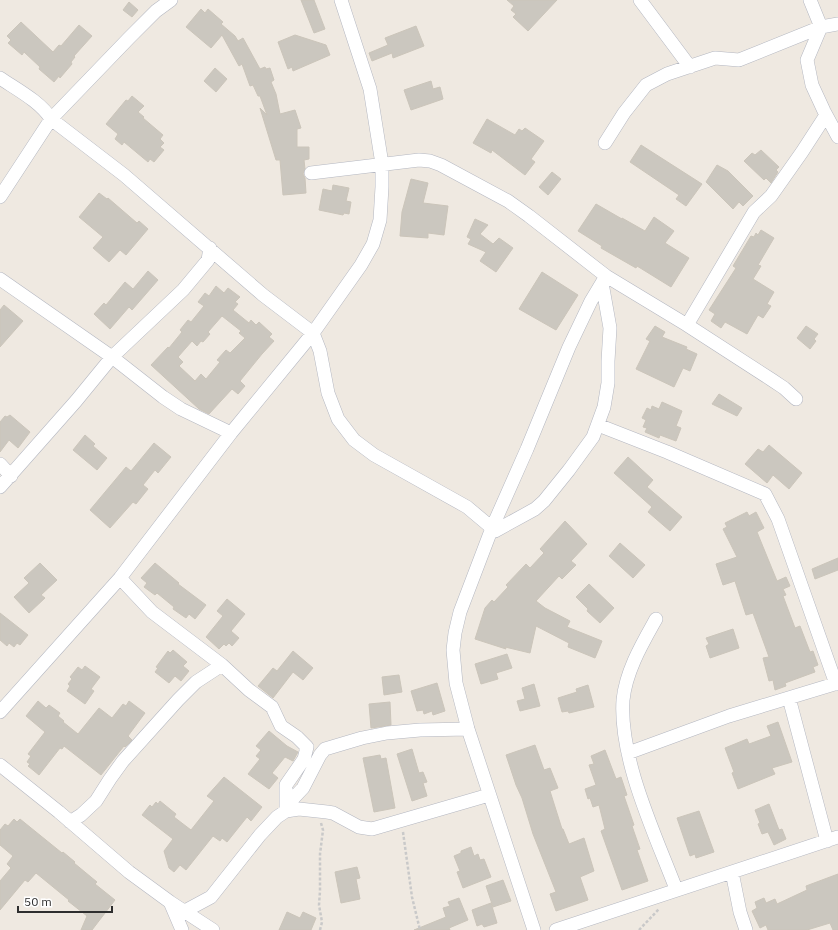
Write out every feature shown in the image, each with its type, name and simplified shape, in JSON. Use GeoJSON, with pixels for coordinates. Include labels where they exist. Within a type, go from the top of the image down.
{"type":"FeatureCollection","features":[{"type":"Feature","properties":{"kind":"street"},"geometry":{"type":"LineString","coordinates":[[0,197],[51,119],[156,11],[171,0]]}},
{"type":"Feature","properties":{"kind":"street"},"geometry":{"type":"LineString","coordinates":[[0,712],[120,578],[231,433],[312,332],[361,265],[372,244],[380,220],[382,164],[370,89],[341,0]]}},
{"type":"Feature","properties":{"kind":"street"},"geometry":{"type":"LineString","coordinates":[[640,0],[690,67]]}},
{"type":"Feature","properties":{"kind":"street"},"geometry":{"type":"LineString","coordinates":[[810,0],[821,27],[807,60],[812,85],[838,137]]}},
{"type":"Feature","properties":{"kind":"street"},"geometry":{"type":"LineString","coordinates":[[605,143],[624,113],[646,85],[667,74],[715,58],[739,60],[821,27],[838,24]]}},
{"type":"Feature","properties":{"kind":"street"},"geometry":{"type":"LineString","coordinates":[[0,78],[35,102],[51,119],[124,175],[264,295],[312,332],[320,351],[328,393],[338,419],[354,440],[374,455],[467,507],[494,530]]}},
{"type":"Feature","properties":{"kind":"street"},"geometry":{"type":"LineString","coordinates":[[687,325],[754,212],[771,196],[826,115]]}},
{"type":"Feature","properties":{"kind":"street"},"geometry":{"type":"LineString","coordinates":[[311,173],[419,160],[430,161],[440,165],[508,201],[604,279],[687,325],[784,388],[796,399]]}},
{"type":"Feature","properties":{"kind":"street"},"geometry":{"type":"LineString","coordinates":[[0,487],[112,357],[183,290],[208,260],[210,248]]}},
{"type":"Feature","properties":{"kind":"street"},"geometry":{"type":"LineString","coordinates":[[0,279],[112,357],[163,397],[181,409],[231,433]]}},
{"type":"Feature","properties":{"kind":"street"},"geometry":{"type":"LineString","coordinates":[[494,530],[535,509],[544,501],[593,437],[608,392],[610,328],[604,279]]}},
{"type":"Feature","properties":{"kind":"street"},"geometry":{"type":"LineString","coordinates":[[534,930],[468,729],[456,683],[454,650],[455,633],[460,612],[569,347],[588,307],[604,279]]}},
{"type":"Feature","properties":{"kind":"street"},"geometry":{"type":"LineString","coordinates":[[598,425],[667,452],[765,494],[778,519],[837,684],[729,716],[628,753]]}},
{"type":"Feature","properties":{"kind":"street"},"geometry":{"type":"LineString","coordinates":[[0,464],[11,476]]}},
{"type":"Feature","properties":{"kind":"street"},"geometry":{"type":"LineString","coordinates":[[120,578],[152,612],[222,665],[249,690],[272,707],[281,726],[297,736],[307,746],[304,759],[286,785],[286,809]]}},
{"type":"Feature","properties":{"kind":"street"},"geometry":{"type":"LineString","coordinates":[[656,619],[636,656],[624,699],[624,722],[628,753],[636,785],[676,889]]}},
{"type":"Feature","properties":{"kind":"street"},"geometry":{"type":"LineString","coordinates":[[70,822],[81,815],[96,801],[110,778],[123,761],[178,700],[196,682],[222,665]]}},
{"type":"Feature","properties":{"kind":"street"},"geometry":{"type":"LineString","coordinates":[[556,930],[676,889],[832,839],[789,698]]}},
{"type":"Feature","properties":{"kind":"street"},"geometry":{"type":"LineString","coordinates":[[185,911],[211,897],[260,835],[286,809],[303,788],[320,755],[325,749],[362,738],[387,733],[420,730],[468,729]]}},
{"type":"Feature","properties":{"kind":"street"},"geometry":{"type":"LineString","coordinates":[[0,765],[129,872],[185,911],[204,928],[211,897]]}},
{"type":"Feature","properties":{"kind":"street"},"geometry":{"type":"LineString","coordinates":[[286,809],[333,813],[359,827],[372,829],[489,795]]}},
{"type":"Feature","properties":{"kind":"street"},"geometry":{"type":"LineString","coordinates":[[732,872],[740,912],[746,930]]}},
{"type":"Feature","properties":{"kind":"street"},"geometry":{"type":"LineString","coordinates":[[170,902],[182,930]]}},
{"type":"Feature","properties":{"kind":"path"},"geometry":{"type":"LineString","coordinates":[[316,811],[323,830],[320,860],[319,905],[322,922],[320,930]]}},
{"type":"Feature","properties":{"kind":"path"},"geometry":{"type":"LineString","coordinates":[[402,820],[412,897],[420,930]]}},
{"type":"Feature","properties":{"kind":"building"},"geometry":{"type":"Polygon","coordinates":[[[301,0],[314,0],[325,29],[314,33],[301,0]]]}},
{"type":"Feature","properties":{"kind":"building"},"geometry":{"type":"Polygon","coordinates":[[[507,0],[557,0],[528,31],[513,17],[516,14],[511,10],[514,6],[507,0]]]}},
{"type":"Feature","properties":{"kind":"building"},"geometry":{"type":"Polygon","coordinates":[[[129,2],[138,10],[132,17],[123,10],[129,2]]]}},
{"type":"Feature","properties":{"kind":"building"},"geometry":{"type":"Polygon","coordinates":[[[201,9],[205,13],[208,9],[223,22],[221,24],[235,36],[238,41],[243,38],[260,69],[265,67],[266,69],[270,68],[274,80],[271,82],[276,94],[280,114],[295,110],[301,128],[297,129],[297,147],[309,147],[309,159],[304,160],[305,169],[303,174],[305,178],[306,193],[283,195],[280,160],[276,160],[260,108],[267,115],[260,96],[258,96],[253,85],[250,86],[242,64],[239,66],[222,35],[211,48],[186,27],[201,9]]]}},
{"type":"Feature","properties":{"kind":"building"},"geometry":{"type":"Polygon","coordinates":[[[21,22],[53,52],[59,45],[61,46],[79,25],[92,36],[74,56],[75,57],[71,62],[72,64],[60,78],[59,76],[54,82],[39,69],[40,67],[24,52],[22,55],[8,43],[11,40],[7,36],[21,22]]]}},
{"type":"Feature","properties":{"kind":"building"},"geometry":{"type":"Polygon","coordinates":[[[416,26],[424,46],[393,58],[392,53],[372,61],[369,53],[388,45],[385,38],[416,26]]]}},
{"type":"Feature","properties":{"kind":"building"},"geometry":{"type":"Polygon","coordinates":[[[295,35],[326,45],[330,55],[293,71],[292,67],[288,69],[278,42],[295,35]]]}},
{"type":"Feature","properties":{"kind":"building"},"geometry":{"type":"Polygon","coordinates":[[[215,68],[227,79],[216,92],[204,81],[215,68]]]}},
{"type":"Feature","properties":{"kind":"building"},"geometry":{"type":"Polygon","coordinates":[[[431,81],[433,89],[440,87],[443,99],[411,110],[404,90],[431,81]]]}},
{"type":"Feature","properties":{"kind":"building"},"geometry":{"type":"Polygon","coordinates":[[[132,96],[144,106],[138,112],[163,135],[160,139],[164,143],[160,147],[164,150],[154,162],[150,159],[148,162],[124,142],[122,145],[115,139],[118,134],[106,124],[126,100],[128,101],[132,96]]]}},
{"type":"Feature","properties":{"kind":"building"},"geometry":{"type":"Polygon","coordinates":[[[487,119],[515,135],[519,129],[522,131],[525,128],[544,141],[531,159],[535,162],[525,175],[492,150],[491,153],[473,143],[487,119]]]}},
{"type":"Feature","properties":{"kind":"building"},"geometry":{"type":"Polygon","coordinates":[[[641,145],[702,184],[686,206],[676,199],[679,195],[630,162],[641,145]]]}},
{"type":"Feature","properties":{"kind":"building"},"geometry":{"type":"Polygon","coordinates":[[[761,150],[779,167],[776,170],[778,172],[771,183],[766,178],[764,180],[744,161],[752,153],[755,155],[761,150]]]}},
{"type":"Feature","properties":{"kind":"building"},"geometry":{"type":"Polygon","coordinates":[[[717,165],[728,171],[753,196],[743,206],[739,202],[733,209],[706,182],[717,165]]]}},
{"type":"Feature","properties":{"kind":"building"},"geometry":{"type":"Polygon","coordinates":[[[552,172],[561,179],[548,195],[539,187],[552,172]]]}},
{"type":"Feature","properties":{"kind":"building"},"geometry":{"type":"Polygon","coordinates":[[[411,179],[428,183],[423,203],[448,206],[444,235],[428,233],[428,238],[400,236],[402,212],[411,179]]]}},
{"type":"Feature","properties":{"kind":"building"},"geometry":{"type":"Polygon","coordinates":[[[333,185],[349,188],[346,201],[351,202],[349,214],[344,213],[343,215],[319,210],[323,189],[332,191],[333,185]]]}},
{"type":"Feature","properties":{"kind":"building"},"geometry":{"type":"Polygon","coordinates":[[[99,193],[107,199],[108,198],[137,223],[139,221],[148,229],[126,255],[120,250],[109,262],[93,248],[103,237],[79,217],[99,193]]]}},
{"type":"Feature","properties":{"kind":"building"},"geometry":{"type":"Polygon","coordinates":[[[596,204],[645,231],[654,217],[674,231],[665,243],[689,258],[671,287],[637,266],[636,268],[601,248],[602,246],[578,231],[596,204]]]}},
{"type":"Feature","properties":{"kind":"building"},"geometry":{"type":"Polygon","coordinates":[[[475,219],[488,225],[480,234],[493,244],[499,238],[513,248],[496,272],[480,261],[486,252],[468,244],[471,239],[467,237],[475,219]]]}},
{"type":"Feature","properties":{"kind":"building"},"geometry":{"type":"Polygon","coordinates":[[[761,230],[774,238],[758,265],[761,266],[753,279],[774,292],[767,304],[771,306],[763,318],[758,315],[747,334],[725,322],[721,328],[711,321],[715,314],[709,310],[736,268],[733,266],[751,236],[754,237],[756,233],[758,235],[761,230]]]}},
{"type":"Feature","properties":{"kind":"building"},"geometry":{"type":"Polygon","coordinates":[[[148,271],[158,280],[132,310],[129,307],[110,329],[94,314],[104,303],[106,305],[125,282],[133,289],[148,271]]]}},
{"type":"Feature","properties":{"kind":"building"},"geometry":{"type":"Polygon","coordinates":[[[542,272],[578,295],[556,330],[519,309],[542,272]]]}},
{"type":"Feature","properties":{"kind":"building"},"geometry":{"type":"Polygon","coordinates":[[[216,286],[224,293],[228,288],[240,297],[235,302],[238,304],[233,310],[249,323],[251,320],[256,325],[259,322],[272,334],[269,337],[274,341],[240,381],[245,386],[238,394],[232,389],[209,414],[199,409],[151,365],[168,347],[169,348],[182,332],[180,330],[188,320],[191,322],[204,306],[198,302],[205,293],[209,296],[216,286]],[[222,316],[208,332],[210,334],[203,342],[201,341],[197,346],[192,341],[178,357],[183,362],[179,366],[195,381],[201,374],[206,379],[220,362],[217,360],[226,350],[230,353],[245,338],[239,333],[241,331],[222,316]]]}},
{"type":"Feature","properties":{"kind":"building"},"geometry":{"type":"Polygon","coordinates":[[[4,305],[23,321],[0,347],[0,310],[4,305]]]}},
{"type":"Feature","properties":{"kind":"building"},"geometry":{"type":"Polygon","coordinates":[[[655,326],[665,332],[662,337],[687,347],[686,349],[697,354],[690,371],[683,368],[674,387],[636,369],[650,341],[646,339],[655,326]]]}},
{"type":"Feature","properties":{"kind":"building"},"geometry":{"type":"Polygon","coordinates":[[[806,326],[818,334],[814,339],[816,341],[810,349],[797,338],[806,326]]]}},
{"type":"Feature","properties":{"kind":"building"},"geometry":{"type":"Polygon","coordinates":[[[719,394],[742,408],[737,416],[712,404],[719,394]]]}},
{"type":"Feature","properties":{"kind":"building"},"geometry":{"type":"Polygon","coordinates":[[[662,402],[682,411],[676,426],[681,428],[676,441],[660,435],[659,438],[645,432],[647,428],[643,427],[646,420],[642,418],[647,408],[651,410],[652,406],[659,409],[662,402]]]}},
{"type":"Feature","properties":{"kind":"building"},"geometry":{"type":"Polygon","coordinates":[[[10,415],[30,432],[18,448],[9,440],[0,452],[0,422],[5,416],[7,417],[10,415]]]}},
{"type":"Feature","properties":{"kind":"building"},"geometry":{"type":"Polygon","coordinates":[[[85,435],[95,444],[93,446],[107,458],[97,470],[73,450],[85,435]]]}},
{"type":"Feature","properties":{"kind":"building"},"geometry":{"type":"Polygon","coordinates":[[[154,443],[171,457],[158,473],[155,470],[143,485],[148,489],[136,504],[133,502],[110,528],[90,510],[126,467],[131,471],[154,443]]]}},
{"type":"Feature","properties":{"kind":"building"},"geometry":{"type":"Polygon","coordinates":[[[769,445],[802,473],[789,489],[773,475],[767,483],[745,464],[758,449],[763,452],[769,445]]]}},
{"type":"Feature","properties":{"kind":"building"},"geometry":{"type":"Polygon","coordinates":[[[628,457],[653,480],[647,487],[682,517],[670,531],[648,512],[652,507],[614,473],[628,457]]]}},
{"type":"Feature","properties":{"kind":"building"},"geometry":{"type":"Polygon","coordinates":[[[747,512],[749,516],[756,512],[764,528],[757,532],[777,581],[786,577],[790,586],[783,589],[786,595],[783,596],[795,628],[800,626],[810,652],[813,651],[818,665],[813,667],[815,672],[785,683],[786,686],[775,690],[773,680],[769,681],[763,658],[769,657],[753,613],[746,615],[735,581],[723,585],[716,564],[737,557],[723,529],[727,527],[725,523],[747,512]]]}},
{"type":"Feature","properties":{"kind":"building"},"geometry":{"type":"Polygon","coordinates":[[[565,521],[587,544],[571,561],[576,565],[562,579],[559,576],[536,601],[545,608],[570,621],[567,627],[602,641],[595,658],[568,647],[569,643],[536,626],[530,653],[505,647],[506,649],[475,639],[485,608],[492,600],[494,602],[508,587],[506,585],[526,564],[530,568],[544,553],[540,549],[565,521]]]}},
{"type":"Feature","properties":{"kind":"building"},"geometry":{"type":"Polygon","coordinates":[[[620,543],[645,565],[633,578],[609,556],[620,543]]]}},
{"type":"Feature","properties":{"kind":"building"},"geometry":{"type":"Polygon","coordinates":[[[838,558],[838,570],[815,579],[812,569],[838,558]]]}},
{"type":"Feature","properties":{"kind":"building"},"geometry":{"type":"Polygon","coordinates":[[[40,563],[57,580],[41,595],[45,598],[29,613],[14,597],[29,583],[24,578],[40,563]]]}},
{"type":"Feature","properties":{"kind":"building"},"geometry":{"type":"Polygon","coordinates":[[[155,563],[179,583],[178,584],[206,605],[195,619],[189,614],[186,618],[173,609],[174,607],[157,593],[155,595],[144,587],[147,583],[141,578],[155,563]]]}},
{"type":"Feature","properties":{"kind":"building"},"geometry":{"type":"Polygon","coordinates":[[[589,584],[614,608],[600,623],[587,611],[588,609],[576,597],[589,584]]]}},
{"type":"Feature","properties":{"kind":"building"},"geometry":{"type":"Polygon","coordinates":[[[227,599],[245,614],[231,631],[239,638],[232,646],[229,643],[226,646],[224,644],[219,649],[206,637],[223,616],[217,611],[227,599]]]}},
{"type":"Feature","properties":{"kind":"building"},"geometry":{"type":"Polygon","coordinates":[[[0,613],[28,635],[20,645],[17,643],[14,647],[9,643],[7,646],[0,640],[0,613]]]}},
{"type":"Feature","properties":{"kind":"building"},"geometry":{"type":"Polygon","coordinates":[[[733,629],[739,648],[710,658],[706,646],[709,644],[706,638],[733,629]]]}},
{"type":"Feature","properties":{"kind":"building"},"geometry":{"type":"Polygon","coordinates":[[[173,650],[187,662],[183,666],[189,671],[181,681],[175,676],[169,683],[155,672],[158,668],[156,667],[168,651],[170,653],[173,650]]]}},
{"type":"Feature","properties":{"kind":"building"},"geometry":{"type":"Polygon","coordinates":[[[293,651],[313,668],[303,680],[293,672],[273,698],[258,686],[273,668],[277,671],[293,651]]]}},
{"type":"Feature","properties":{"kind":"building"},"geometry":{"type":"Polygon","coordinates":[[[507,654],[512,668],[496,673],[498,679],[481,684],[475,664],[507,654]]]}},
{"type":"Feature","properties":{"kind":"building"},"geometry":{"type":"Polygon","coordinates":[[[85,666],[100,677],[91,689],[94,691],[85,704],[67,691],[70,686],[68,684],[72,679],[70,677],[78,667],[82,670],[85,666]]]}},
{"type":"Feature","properties":{"kind":"building"},"geometry":{"type":"Polygon","coordinates":[[[399,675],[402,692],[384,695],[382,677],[399,675]]]}},
{"type":"Feature","properties":{"kind":"building"},"geometry":{"type":"Polygon","coordinates":[[[437,683],[445,711],[433,715],[432,711],[424,714],[423,710],[417,711],[411,691],[437,683]]]}},
{"type":"Feature","properties":{"kind":"building"},"geometry":{"type":"Polygon","coordinates":[[[534,684],[540,706],[520,711],[517,701],[525,699],[522,688],[534,684]]]}},
{"type":"Feature","properties":{"kind":"building"},"geometry":{"type":"Polygon","coordinates":[[[588,685],[594,707],[569,713],[568,711],[562,712],[558,698],[577,692],[576,689],[588,685]]]}},
{"type":"Feature","properties":{"kind":"building"},"geometry":{"type":"Polygon","coordinates":[[[38,701],[46,708],[49,705],[60,713],[58,716],[64,721],[63,722],[78,734],[99,708],[112,718],[123,704],[126,706],[129,701],[145,713],[128,736],[132,740],[125,747],[124,746],[101,775],[64,746],[62,749],[60,748],[39,775],[28,766],[30,764],[27,762],[31,756],[28,754],[45,732],[26,716],[38,701]]]}},
{"type":"Feature","properties":{"kind":"building"},"geometry":{"type":"Polygon","coordinates":[[[390,702],[391,725],[371,728],[369,704],[390,702]]]}},
{"type":"Feature","properties":{"kind":"building"},"geometry":{"type":"Polygon","coordinates":[[[778,722],[792,762],[772,768],[775,774],[738,789],[732,773],[734,772],[725,748],[747,739],[749,744],[771,736],[767,726],[778,722]]]}},
{"type":"Feature","properties":{"kind":"building"},"geometry":{"type":"Polygon","coordinates":[[[269,731],[287,746],[298,752],[293,761],[285,757],[272,773],[278,778],[269,789],[248,774],[260,759],[256,756],[261,750],[256,746],[269,731]]]}},
{"type":"Feature","properties":{"kind":"building"},"geometry":{"type":"Polygon","coordinates":[[[535,745],[544,770],[550,768],[558,788],[550,791],[562,829],[569,844],[584,838],[594,871],[580,877],[588,900],[556,911],[550,894],[556,892],[533,834],[522,798],[506,755],[535,745]]]}},
{"type":"Feature","properties":{"kind":"building"},"geometry":{"type":"Polygon","coordinates":[[[412,749],[419,773],[423,772],[427,782],[423,783],[427,796],[412,801],[397,754],[412,749]]]}},
{"type":"Feature","properties":{"kind":"building"},"geometry":{"type":"Polygon","coordinates":[[[605,750],[616,779],[621,777],[627,795],[624,796],[640,849],[637,850],[648,881],[622,890],[601,831],[605,829],[599,805],[593,807],[590,798],[588,799],[585,789],[596,785],[589,765],[594,764],[591,756],[605,750]]]}},
{"type":"Feature","properties":{"kind":"building"},"geometry":{"type":"Polygon","coordinates":[[[380,755],[381,759],[386,758],[395,808],[374,812],[363,758],[380,755]]]}},
{"type":"Feature","properties":{"kind":"building"},"geometry":{"type":"Polygon","coordinates":[[[224,777],[262,807],[251,821],[247,817],[227,842],[222,838],[220,841],[213,836],[186,870],[180,865],[174,872],[169,868],[164,851],[173,839],[142,815],[150,805],[152,807],[156,802],[158,804],[160,801],[176,814],[174,817],[191,830],[214,801],[207,796],[224,777]]]}},
{"type":"Feature","properties":{"kind":"building"},"geometry":{"type":"Polygon","coordinates":[[[769,804],[779,830],[782,829],[786,839],[774,845],[768,832],[762,834],[755,810],[769,804]]]}},
{"type":"Feature","properties":{"kind":"building"},"geometry":{"type":"Polygon","coordinates":[[[699,811],[714,852],[696,858],[695,854],[690,856],[677,818],[699,811]]]}},
{"type":"Feature","properties":{"kind":"building"},"geometry":{"type":"Polygon","coordinates":[[[14,819],[17,822],[20,819],[62,853],[63,852],[97,882],[95,884],[115,900],[92,930],[81,930],[87,916],[36,873],[28,882],[25,880],[0,910],[0,881],[11,868],[7,864],[13,856],[0,845],[0,830],[5,824],[8,826],[14,819]]]}},
{"type":"Feature","properties":{"kind":"building"},"geometry":{"type":"Polygon","coordinates":[[[471,847],[474,856],[478,854],[480,860],[484,859],[491,877],[463,888],[457,872],[460,871],[454,856],[471,847]]]}},
{"type":"Feature","properties":{"kind":"building"},"geometry":{"type":"Polygon","coordinates":[[[357,867],[360,878],[356,879],[360,899],[341,903],[335,872],[357,867]]]}},
{"type":"Feature","properties":{"kind":"building"},"geometry":{"type":"Polygon","coordinates":[[[838,874],[838,930],[833,930],[830,923],[807,930],[768,930],[766,925],[760,928],[752,911],[757,908],[755,902],[764,898],[766,903],[775,899],[777,904],[807,890],[806,886],[838,874]]]}},
{"type":"Feature","properties":{"kind":"building"},"geometry":{"type":"Polygon","coordinates":[[[503,880],[511,901],[493,907],[486,886],[503,880]]]}},
{"type":"Feature","properties":{"kind":"building"},"geometry":{"type":"Polygon","coordinates":[[[459,898],[468,920],[449,928],[450,930],[414,930],[446,917],[443,908],[450,906],[448,902],[459,898]]]}},
{"type":"Feature","properties":{"kind":"building"},"geometry":{"type":"Polygon","coordinates":[[[491,903],[497,923],[484,927],[482,924],[477,926],[472,910],[491,903]]]}},
{"type":"Feature","properties":{"kind":"building"},"geometry":{"type":"Polygon","coordinates":[[[287,912],[300,918],[303,912],[316,918],[311,930],[279,930],[287,912]]]}}]}
